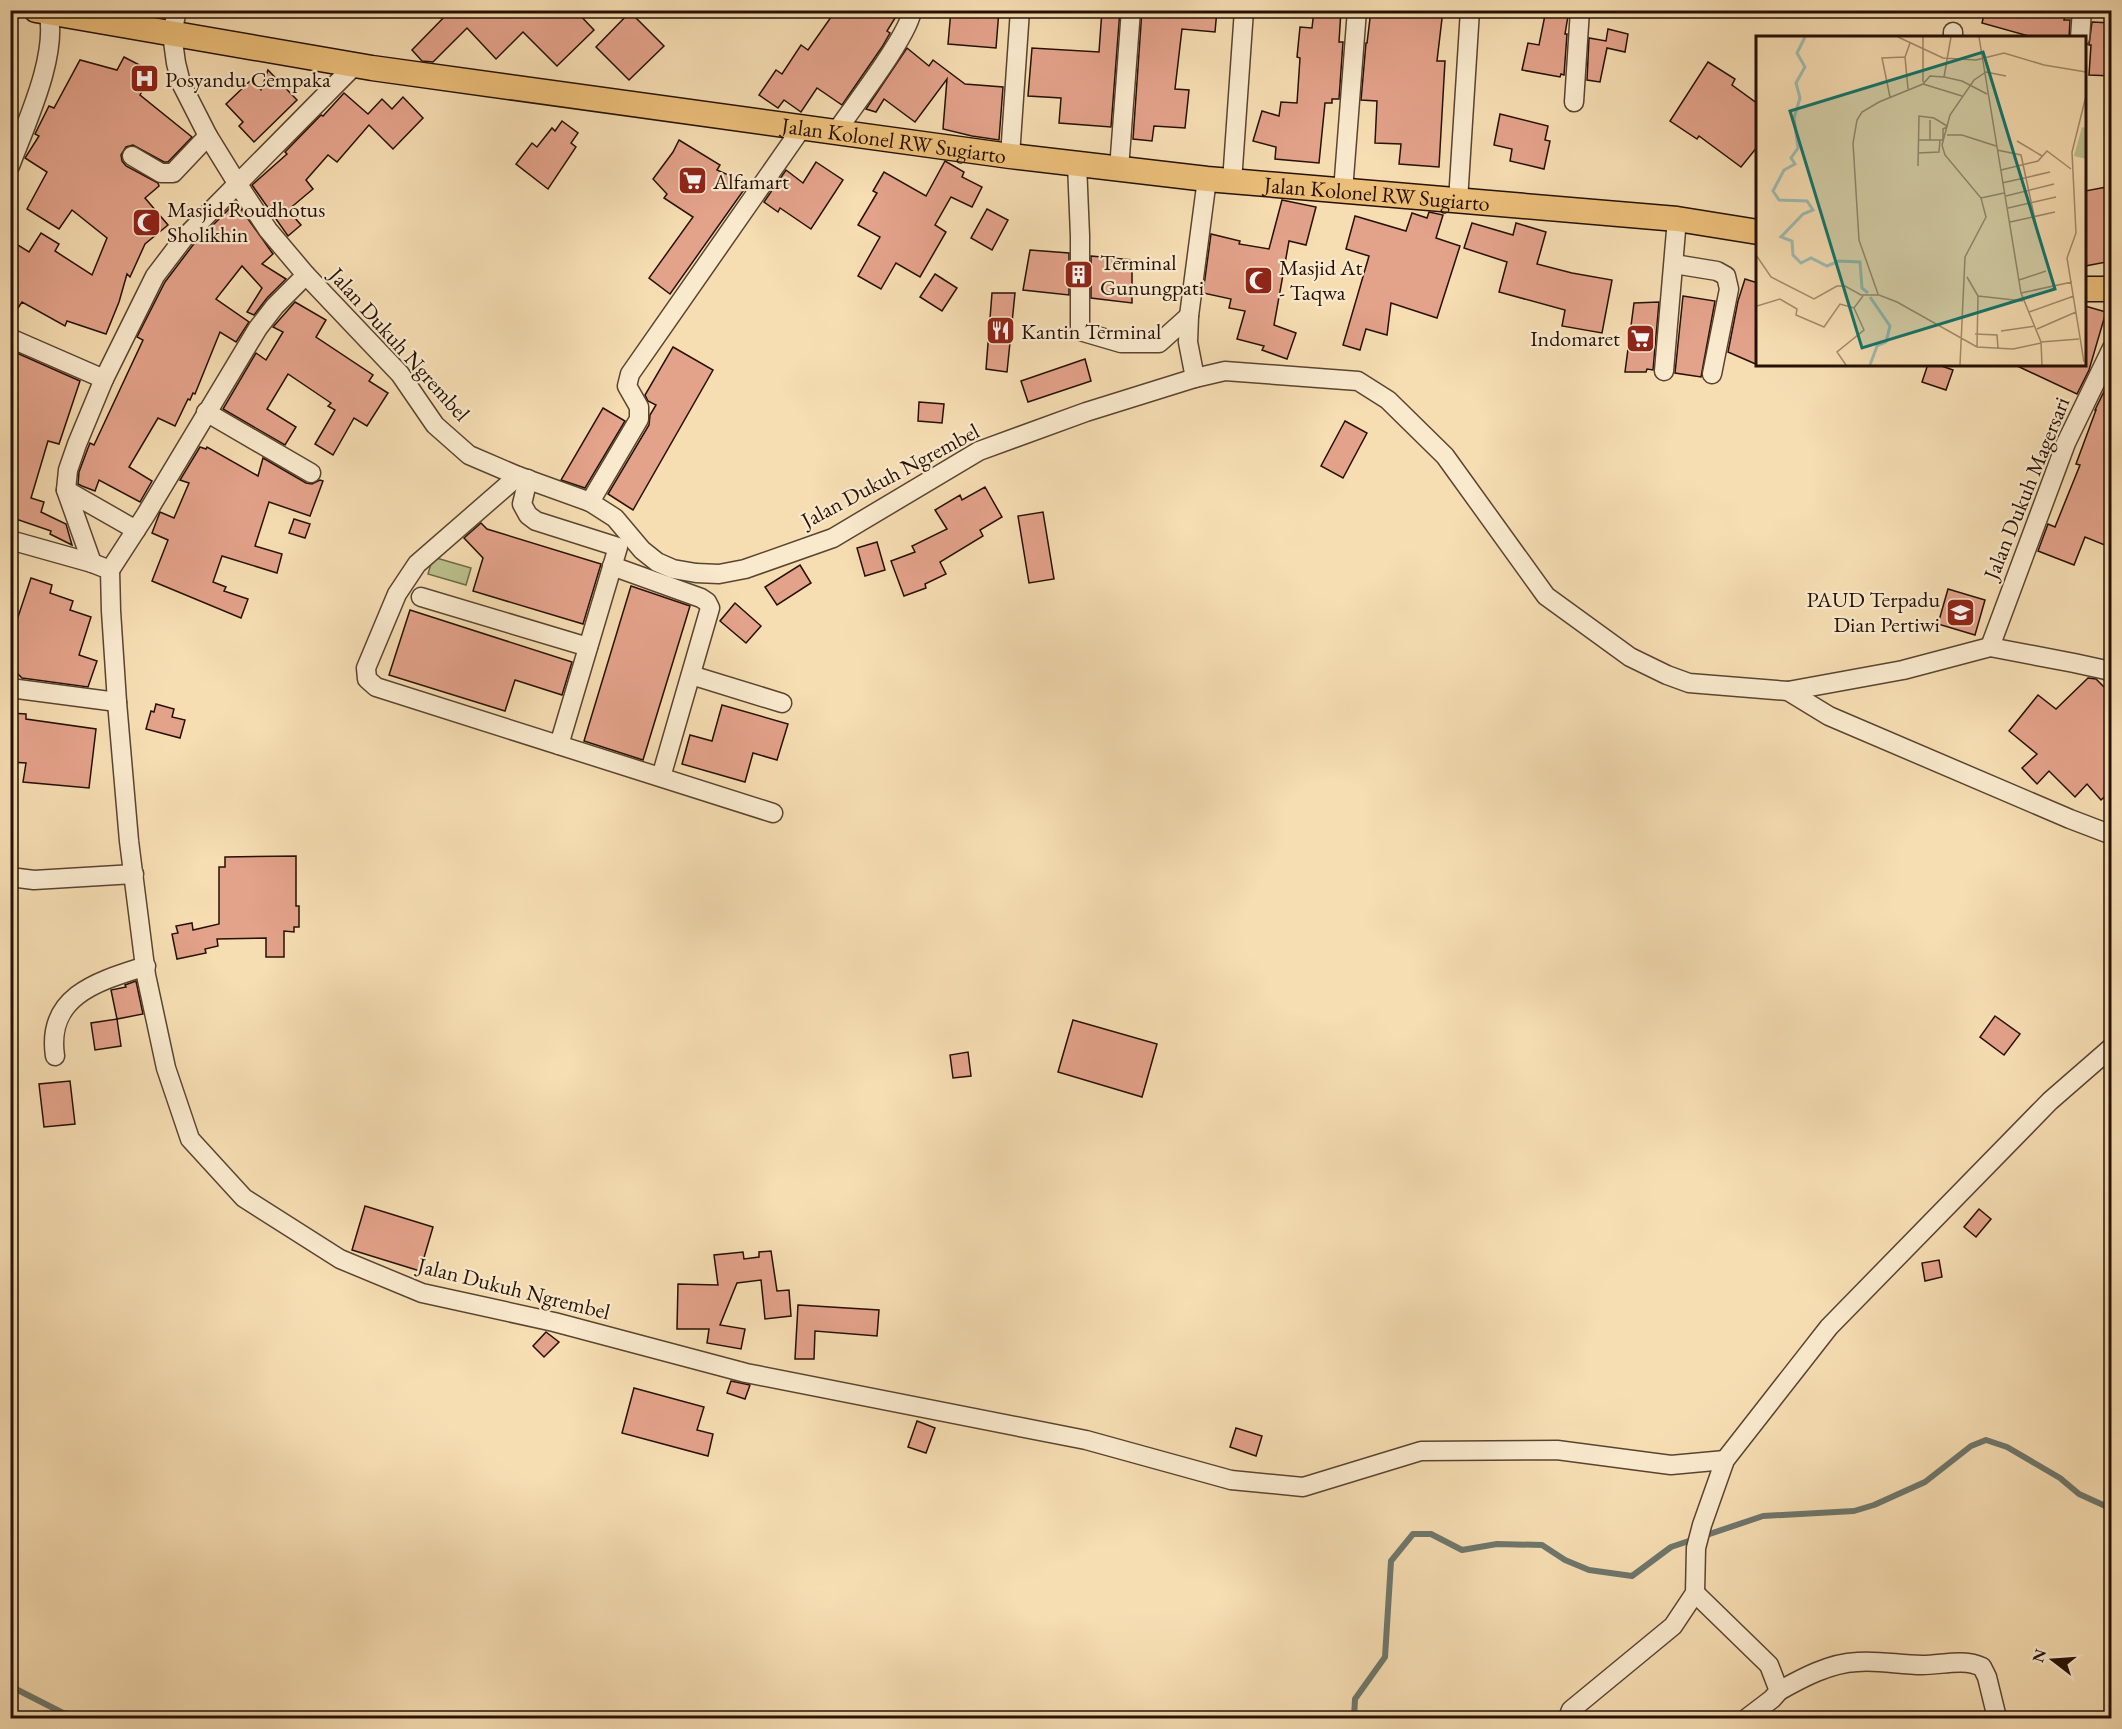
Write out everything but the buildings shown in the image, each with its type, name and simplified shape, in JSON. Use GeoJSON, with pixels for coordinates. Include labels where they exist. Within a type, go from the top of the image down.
{"type":"FeatureCollection","features":[{"type":"Feature","properties":{"kind":"main road","name":"Jalan Kolonel RW Sugiarto"},"geometry":{"type":"LineString","coordinates":[[44,11],[355,65],[801,129],[1010,156],[1232,182],[1677,219],[1756,232]]}},
{"type":"Feature","properties":{"kind":"main road"},"geometry":{"type":"LineString","coordinates":[[2086,289],[2112,289]]}},
{"type":"Feature","properties":{"kind":"street"},"geometry":{"type":"LineString","coordinates":[[172,34],[177,10]]}},
{"type":"Feature","properties":{"kind":"street"},"geometry":{"type":"LineString","coordinates":[[836,132],[902,36],[912,10]]}},
{"type":"Feature","properties":{"kind":"street"},"geometry":{"type":"LineString","coordinates":[[1010,156],[1020,10]]}},
{"type":"Feature","properties":{"kind":"street"},"geometry":{"type":"LineString","coordinates":[[1119,169],[1131,10]]}},
{"type":"Feature","properties":{"kind":"street"},"geometry":{"type":"LineString","coordinates":[[1232,182],[1244,10]]}},
{"type":"Feature","properties":{"kind":"street"},"geometry":{"type":"LineString","coordinates":[[1343,192],[1357,10]]}},
{"type":"Feature","properties":{"kind":"street"},"geometry":{"type":"LineString","coordinates":[[1458,201],[1470,10]]}},
{"type":"Feature","properties":{"kind":"street"},"geometry":{"type":"LineString","coordinates":[[1574,102],[1580,10]]}},
{"type":"Feature","properties":{"kind":"street"},"geometry":{"type":"LineString","coordinates":[[2080,36],[2082,10]]}},
{"type":"Feature","properties":{"kind":"street"},"geometry":{"type":"LineString","coordinates":[[10,166],[44,74],[51,33],[44,11]]}},
{"type":"Feature","properties":{"kind":"street","name":"Jalan Dukuh Ngrembel"},"geometry":{"type":"LineString","coordinates":[[172,34],[181,83],[208,136],[268,230],[306,275],[400,374],[435,424],[469,455],[523,478],[590,502],[615,518],[642,550],[657,562],[673,569],[719,574],[745,569],[833,538],[979,452],[1086,412],[1195,378],[1225,371],[1358,381],[1388,400],[1445,456],[1546,596],[1630,657],[1689,683],[1788,691]]}},
{"type":"Feature","properties":{"kind":"street"},"geometry":{"type":"LineString","coordinates":[[92,563],[66,490],[68,470],[104,379],[155,276],[184,238],[355,65]]}},
{"type":"Feature","properties":{"kind":"street"},"geometry":{"type":"LineString","coordinates":[[590,502],[639,419],[639,407],[627,386],[630,374],[801,129]]}},
{"type":"Feature","properties":{"kind":"street"},"geometry":{"type":"LineString","coordinates":[[132,156],[160,173],[173,173],[208,136]]}},
{"type":"Feature","properties":{"kind":"street"},"geometry":{"type":"LineString","coordinates":[[1077,164],[1080,332],[1121,343],[1159,343],[1190,316]]}},
{"type":"Feature","properties":{"kind":"street"},"geometry":{"type":"LineString","coordinates":[[1195,378],[1188,342],[1207,179]]}},
{"type":"Feature","properties":{"kind":"street"},"geometry":{"type":"LineString","coordinates":[[1664,371],[1677,219]]}},
{"type":"Feature","properties":{"kind":"street"},"geometry":{"type":"LineString","coordinates":[[1674,264],[1717,271],[1726,276],[1729,289],[1712,374]]}},
{"type":"Feature","properties":{"kind":"street","name":"Jalan Dukuh Ngrembel"},"geometry":{"type":"LineString","coordinates":[[306,275],[275,306],[258,328],[110,570],[117,702],[134,874],[146,966],[166,1068],[190,1139],[244,1198],[340,1259],[422,1293],[554,1322],[746,1373],[1086,1440],[1231,1480],[1303,1487],[1421,1451],[1557,1450],[1671,1465],[1725,1460]]}},
{"type":"Feature","properties":{"kind":"street"},"geometry":{"type":"LineString","coordinates":[[10,338],[104,379]]}},
{"type":"Feature","properties":{"kind":"street","name":"Jalan Dukuh Magersari"},"geometry":{"type":"LineString","coordinates":[[1990,647],[2066,443],[2112,348]]}},
{"type":"Feature","properties":{"kind":"street"},"geometry":{"type":"LineString","coordinates":[[206,412],[311,473]]}},
{"type":"Feature","properties":{"kind":"street"},"geometry":{"type":"LineString","coordinates":[[523,478],[522,504],[528,515],[536,520],[618,547],[559,745]]}},
{"type":"Feature","properties":{"kind":"street"},"geometry":{"type":"LineString","coordinates":[[523,478],[417,564],[397,594],[366,668],[367,679],[376,687],[773,813]]}},
{"type":"Feature","properties":{"kind":"street"},"geometry":{"type":"LineString","coordinates":[[66,490],[136,530]]}},
{"type":"Feature","properties":{"kind":"street"},"geometry":{"type":"LineString","coordinates":[[10,540],[110,570]]}},
{"type":"Feature","properties":{"kind":"street"},"geometry":{"type":"LineString","coordinates":[[612,566],[707,602],[710,609],[662,777]]}},
{"type":"Feature","properties":{"kind":"street"},"geometry":{"type":"LineString","coordinates":[[421,597],[588,647]]}},
{"type":"Feature","properties":{"kind":"street"},"geometry":{"type":"LineString","coordinates":[[1788,691],[1903,670],[1990,647],[2106,670],[2112,674]]}},
{"type":"Feature","properties":{"kind":"street"},"geometry":{"type":"LineString","coordinates":[[692,675],[782,703]]}},
{"type":"Feature","properties":{"kind":"street"},"geometry":{"type":"LineString","coordinates":[[10,688],[117,702]]}},
{"type":"Feature","properties":{"kind":"street"},"geometry":{"type":"LineString","coordinates":[[1788,691],[1829,716],[2112,835]]}},
{"type":"Feature","properties":{"kind":"street"},"geometry":{"type":"LineString","coordinates":[[10,877],[34,880],[134,874]]}},
{"type":"Feature","properties":{"kind":"street"},"geometry":{"type":"LineString","coordinates":[[55,1056],[53,1042],[56,1028],[63,1011],[79,992],[146,966]]}},
{"type":"Feature","properties":{"kind":"street"},"geometry":{"type":"LineString","coordinates":[[1568,1719],[1571,1710],[1673,1626],[1695,1593],[1696,1548],[1702,1524],[1725,1460],[1829,1327],[2050,1101],[2112,1047]]}},
{"type":"Feature","properties":{"kind":"street"},"geometry":{"type":"LineString","coordinates":[[1695,1593],[1769,1665],[1779,1691]]}},
{"type":"Feature","properties":{"kind":"street"},"geometry":{"type":"LineString","coordinates":[[1747,1719],[1779,1691],[1798,1680],[1839,1664],[1855,1662],[1924,1665],[1969,1663],[1982,1667],[1987,1677],[1996,1719]]}},
{"type":"Feature","properties":{"kind":"green space"},"geometry":{"type":"Polygon","coordinates":[[[433,557],[471,568],[466,585],[428,574],[433,557]]]}},
{"type":"Feature","properties":{"kind":"waterway"},"geometry":{"type":"LineString","coordinates":[[1354,1718],[1355,1699],[1385,1657],[1391,1561],[1413,1534],[1431,1534],[1462,1550],[1497,1544],[1542,1545],[1565,1560],[1589,1570],[1632,1576],[1671,1547],[1763,1516],[1854,1511],[1874,1505],[1925,1482],[1971,1446],[1986,1440],[2007,1447],[2060,1478],[2079,1494],[2112,1509]]}},
{"type":"Feature","properties":{"kind":"waterway"},"geometry":{"type":"LineString","coordinates":[[10,1686],[63,1713],[91,1718]]}},
{"type":"Feature","properties":{"kind":"place","name":"Posyandu Cempaka"},"geometry":{"type":"Point","coordinates":[144,79]}},
{"type":"Feature","properties":{"kind":"place","name":"Alfamart"},"geometry":{"type":"Point","coordinates":[692,181]}},
{"type":"Feature","properties":{"kind":"place","name":"Masjid Roudhotus Sholikhin"},"geometry":{"type":"Point","coordinates":[146,222]}},
{"type":"Feature","properties":{"kind":"place","name":"Terminal Gunungpati"},"geometry":{"type":"Point","coordinates":[1079,275]}},
{"type":"Feature","properties":{"kind":"place","name":"Masjid At - Taqwa"},"geometry":{"type":"Point","coordinates":[1258,280]}},
{"type":"Feature","properties":{"kind":"place","name":"Kantin Terminal"},"geometry":{"type":"Point","coordinates":[1000,331]}},
{"type":"Feature","properties":{"kind":"place","name":"Indomaret"},"geometry":{"type":"Point","coordinates":[1641,338]}},
{"type":"Feature","properties":{"kind":"place","name":"PAUD Terpadu Dian Pertiwi"},"geometry":{"type":"Point","coordinates":[1961,612]}}]}
